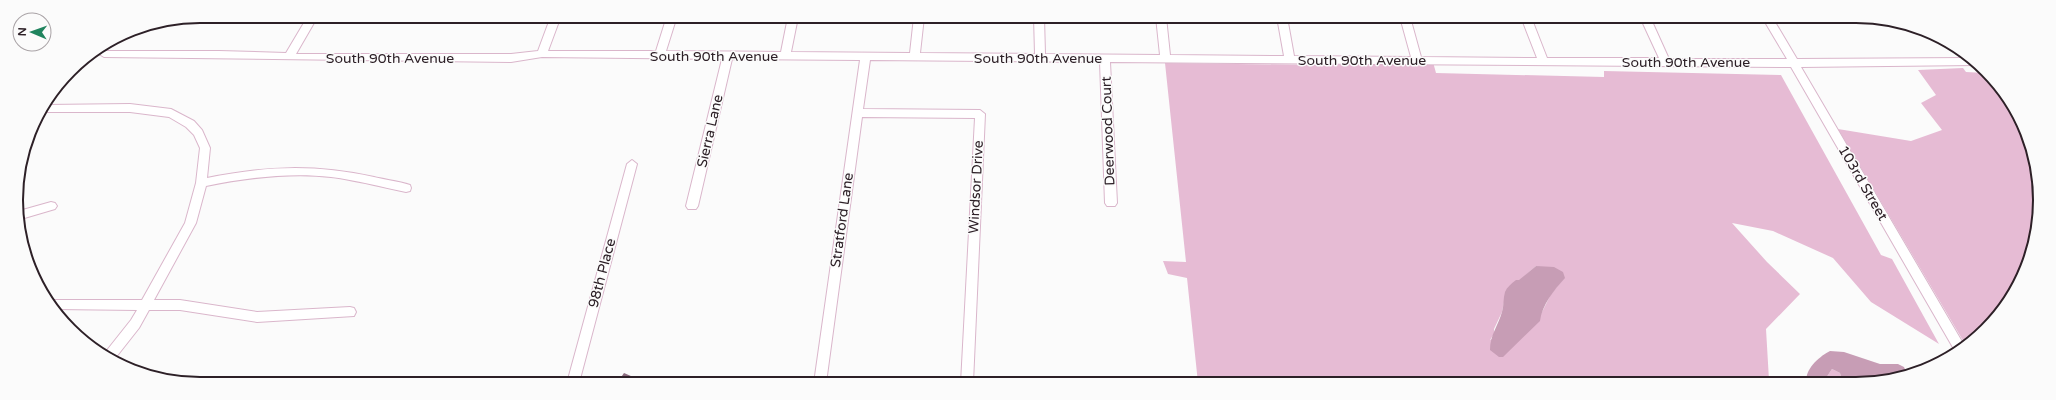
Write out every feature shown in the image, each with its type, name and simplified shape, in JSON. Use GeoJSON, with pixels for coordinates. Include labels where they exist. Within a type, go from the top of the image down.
{"type":"FeatureCollection","features":[{"type":"Feature","properties":{"kind":"street"},"geometry":{"type":"LineString","coordinates":[[289,58],[309,23]]}},
{"type":"Feature","properties":{"kind":"street"},"geometry":{"type":"LineString","coordinates":[[542,54],[553,23]]}},
{"type":"Feature","properties":{"kind":"street"},"geometry":{"type":"LineString","coordinates":[[660,55],[670,23]]}},
{"type":"Feature","properties":{"kind":"street"},"geometry":{"type":"LineString","coordinates":[[784,56],[791,23]]}},
{"type":"Feature","properties":{"kind":"street"},"geometry":{"type":"LineString","coordinates":[[915,57],[918,23]]}},
{"type":"Feature","properties":{"kind":"street"},"geometry":{"type":"LineString","coordinates":[[1039,23],[1040,58]]}},
{"type":"Feature","properties":{"kind":"street"},"geometry":{"type":"LineString","coordinates":[[1162,23],[1165,59]]}},
{"type":"Feature","properties":{"kind":"street"},"geometry":{"type":"LineString","coordinates":[[1283,23],[1290,60]]}},
{"type":"Feature","properties":{"kind":"street"},"geometry":{"type":"LineString","coordinates":[[1407,23],[1417,61]]}},
{"type":"Feature","properties":{"kind":"street"},"geometry":{"type":"LineString","coordinates":[[1528,23],[1543,61]]}},
{"type":"Feature","properties":{"kind":"street"},"geometry":{"type":"LineString","coordinates":[[1648,23],[1666,62]]}},
{"type":"Feature","properties":{"kind":"street","name":"103rd Street"},"geometry":{"type":"LineString","coordinates":[[1771,23],[1958,344]]}},
{"type":"Feature","properties":{"kind":"street","name":"South 90th Avenue"},"geometry":{"type":"LineString","coordinates":[[104,54],[219,54],[289,58],[511,58],[542,54],[1417,61],[1794,63],[1967,62]]}},
{"type":"Feature","properties":{"kind":"street","name":"Sierra Lane"},"geometry":{"type":"LineString","coordinates":[[692,206],[728,56]]}},
{"type":"Feature","properties":{"kind":"street","name":"Stratford Lane"},"geometry":{"type":"LineString","coordinates":[[821,377],[856,113],[865,57]]}},
{"type":"Feature","properties":{"kind":"street","name":"Deerwood Court"},"geometry":{"type":"LineString","coordinates":[[1105,58],[1111,203]]}},
{"type":"Feature","properties":{"kind":"street"},"geometry":{"type":"LineString","coordinates":[[48,109],[144,109],[171,113],[180,117],[198,133],[203,144],[204,158],[201,183],[190,223],[146,304],[128,334],[112,353]]}},
{"type":"Feature","properties":{"kind":"street","name":"Windsor Drive"},"geometry":{"type":"LineString","coordinates":[[856,113],[980,114],[967,377]]}},
{"type":"Feature","properties":{"kind":"street","name":"98th Place"},"geometry":{"type":"LineString","coordinates":[[575,377],[632,164]]}},
{"type":"Feature","properties":{"kind":"street"},"geometry":{"type":"LineString","coordinates":[[201,183],[254,173],[292,171],[331,173],[406,188]]}},
{"type":"Feature","properties":{"kind":"street"},"geometry":{"type":"LineString","coordinates":[[23,214],[51,206]]}},
{"type":"Feature","properties":{"kind":"street"},"geometry":{"type":"LineString","coordinates":[[57,304],[146,304],[195,306],[257,317],[350,312]]}},
{"type":"Feature","properties":{"kind":"shaded area"},"geometry":{"type":"Polygon","coordinates":[[[1433,62],[1436,73],[1604,77],[1604,71],[1781,75],[1881,255],[1892,259],[1939,344],[1871,302],[1833,258],[1773,231],[1732,223],[1767,262],[1800,294],[1766,329],[1769,377],[1197,377],[1187,278],[1168,274],[1163,261],[1186,262],[1165,63],[1318,65],[1433,62]],[[1536,266],[1506,292],[1502,312],[1494,329],[1494,334],[1490,340],[1541,314],[1551,294],[1564,278],[1536,266]]]}},
{"type":"Feature","properties":{"kind":"shaded area"},"geometry":{"type":"Polygon","coordinates":[[[1963,68],[1966,72],[1979,73],[1996,92],[2015,122],[2024,143],[2030,165],[2033,188],[2033,212],[2030,235],[2020,268],[2003,298],[1989,317],[1963,341],[1838,129],[1911,141],[1942,130],[1921,103],[1936,95],[1918,70],[1963,68]]]}},
{"type":"Feature","properties":{"kind":"shaded area"},"geometry":{"type":"Polygon","coordinates":[[[1536,266],[1554,267],[1563,272],[1565,278],[1543,309],[1540,321],[1503,357],[1499,357],[1490,350],[1490,345],[1502,312],[1505,292],[1512,283],[1519,280],[1536,266]]]}},
{"type":"Feature","properties":{"kind":"shaded area"},"geometry":{"type":"Polygon","coordinates":[[[1830,351],[1844,352],[1880,364],[1898,364],[1904,367],[1905,370],[1891,374],[1868,377],[1841,377],[1840,373],[1832,369],[1827,377],[1807,377],[1813,364],[1830,351]]]}},
{"type":"Feature","properties":{"kind":"shaded area"},"geometry":{"type":"Polygon","coordinates":[[[1832,369],[1840,373],[1841,377],[1827,377],[1832,369]]]}},
{"type":"Feature","properties":{"kind":"building"},"geometry":{"type":"Polygon","coordinates":[[[624,373],[633,377],[621,377],[624,373]]]}}]}
